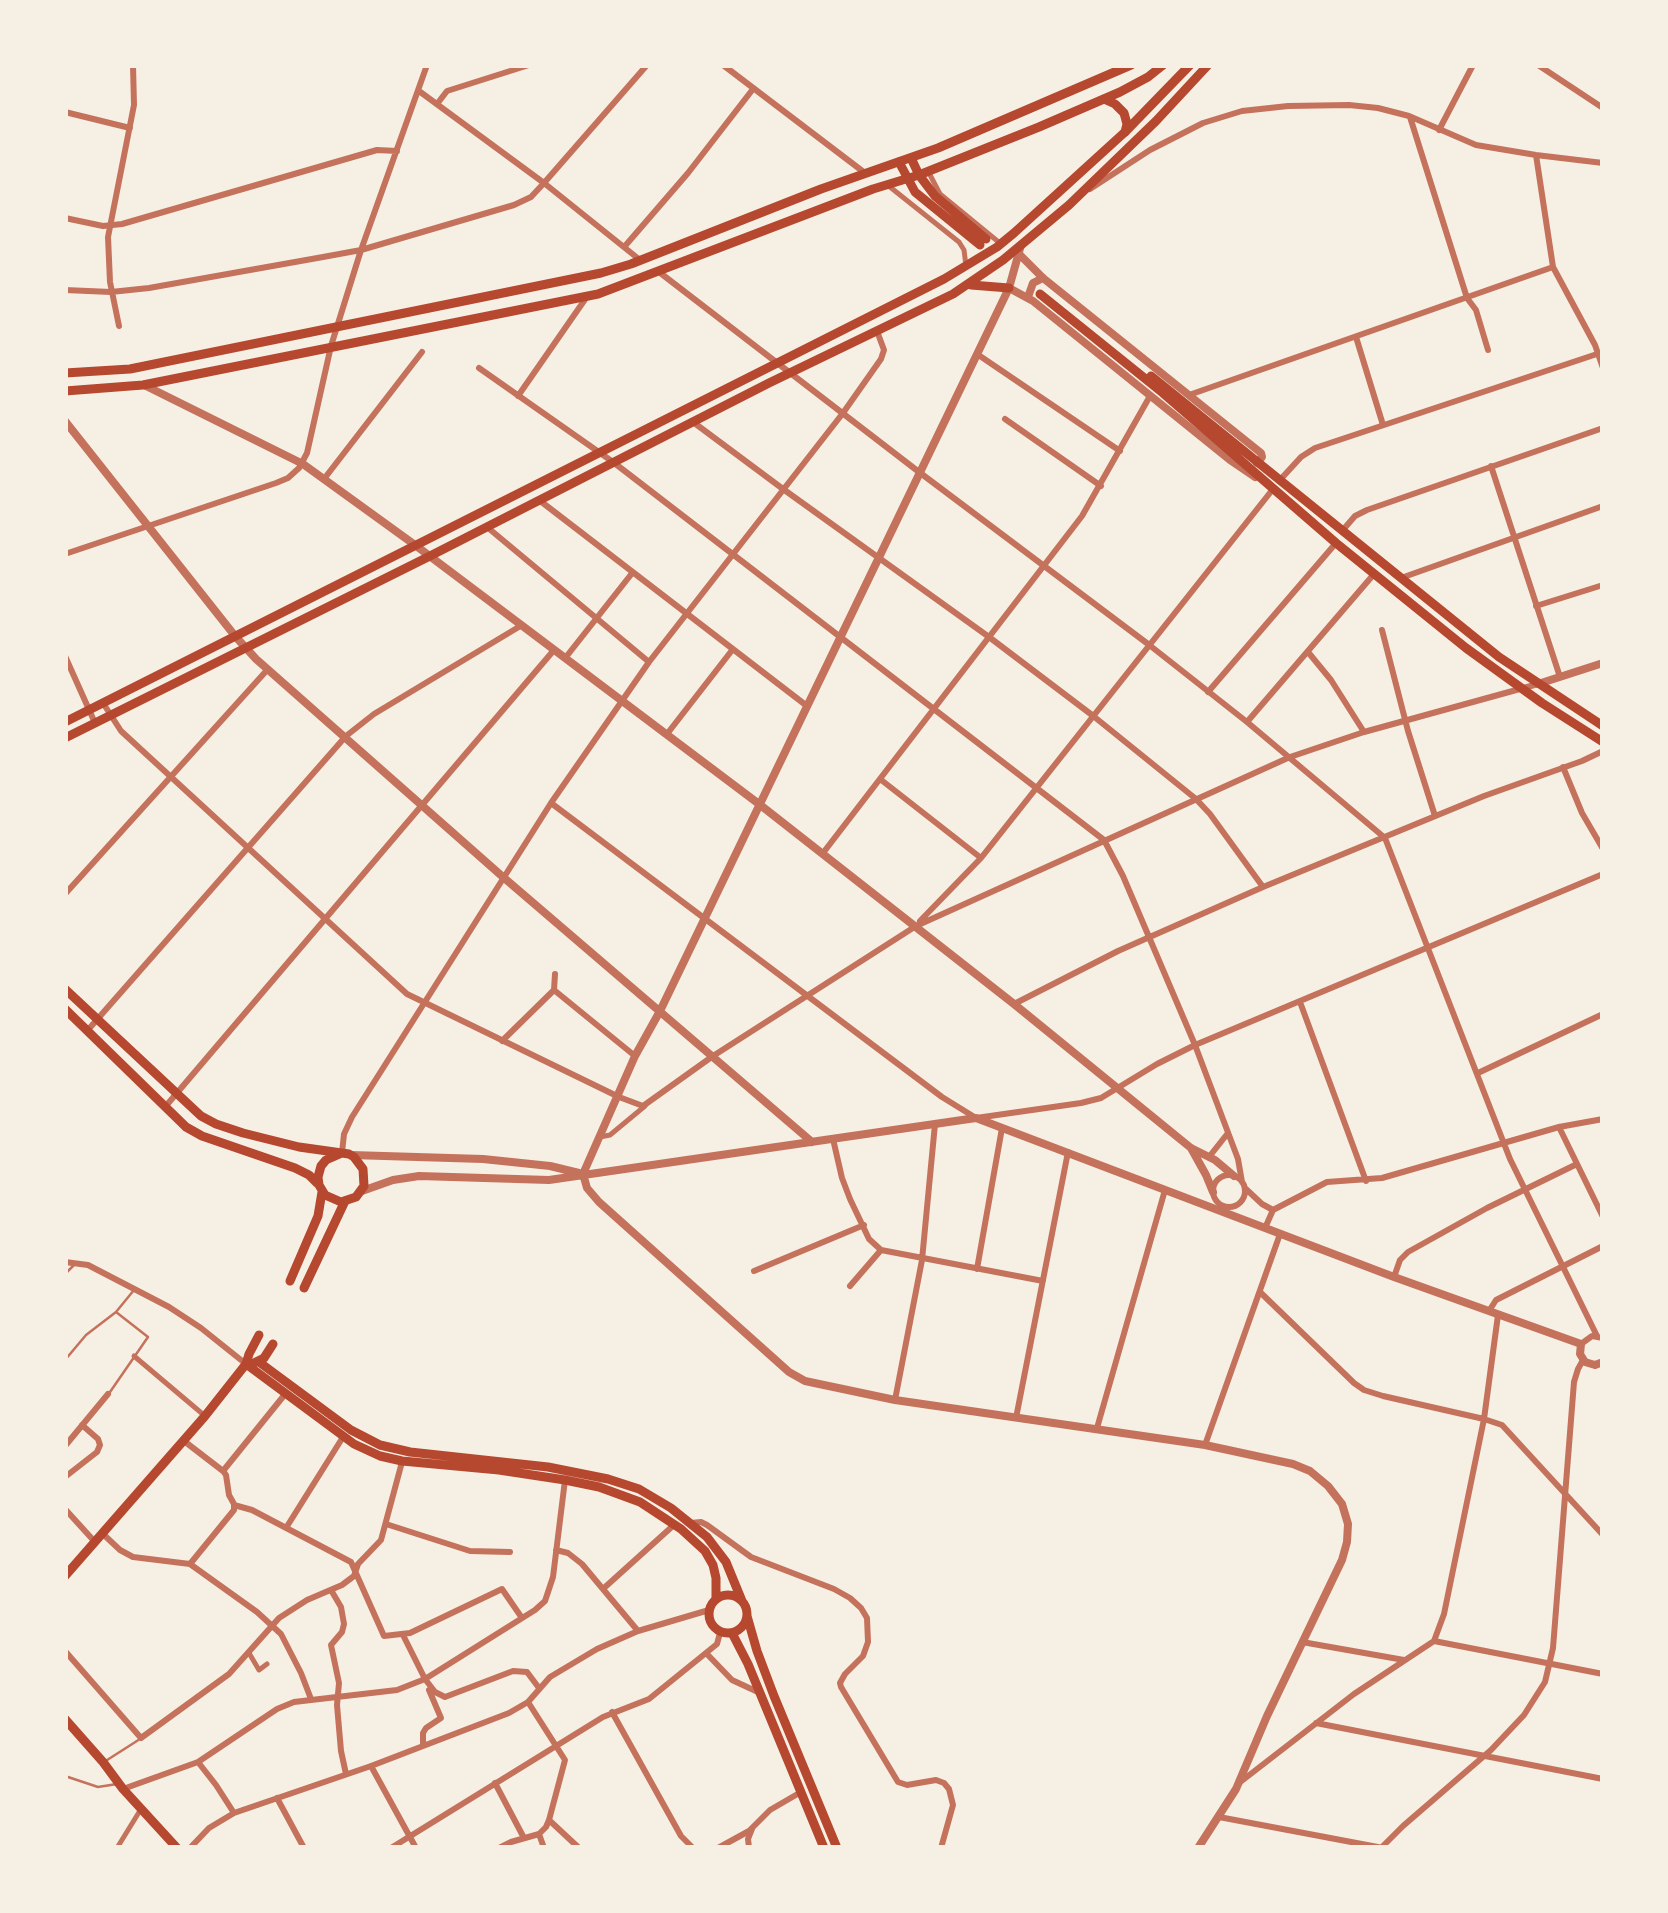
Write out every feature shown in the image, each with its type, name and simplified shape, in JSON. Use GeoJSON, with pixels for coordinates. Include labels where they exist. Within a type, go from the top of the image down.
{"type":"FeatureCollection","features":[{"type":"Feature","properties":{"kind":"main road"},"geometry":{"type":"LineString","coordinates":[[65,373],[130,369],[602,274],[911,158],[1131,65]]}},
{"type":"Feature","properties":{"kind":"main road"},"geometry":{"type":"LineString","coordinates":[[65,391],[143,384],[587,297],[923,173],[1104,99],[1163,65]]}},
{"type":"Feature","properties":{"kind":"main road"},"geometry":{"type":"LineString","coordinates":[[65,722],[966,266],[1001,244],[1140,120],[1190,65]]}},
{"type":"Feature","properties":{"kind":"main road"},"geometry":{"type":"LineString","coordinates":[[65,738],[968,285],[1020,249],[1069,205],[1208,65]]}},
{"type":"Feature","properties":{"kind":"main road"},"geometry":{"type":"LineString","coordinates":[[1104,99],[1124,113],[1125,132]]}},
{"type":"Feature","properties":{"kind":"main road"},"geometry":{"type":"LineString","coordinates":[[899,162],[922,200],[983,242],[938,198],[911,158]]}},
{"type":"Feature","properties":{"kind":"main road"},"geometry":{"type":"LineString","coordinates":[[968,285],[1009,288]]}},
{"type":"Feature","properties":{"kind":"main road"},"geometry":{"type":"LineString","coordinates":[[1603,726],[1499,658],[1342,531],[1276,485],[1042,292],[1257,463],[1276,485],[1336,543],[1466,648],[1603,742]]}},
{"type":"Feature","properties":{"kind":"main road"},"geometry":{"type":"LineString","coordinates":[[65,989],[201,1116],[225,1128],[347,1154],[363,1168],[362,1191],[345,1201],[330,1199],[295,1168],[196,1133],[65,1009]]}},
{"type":"Feature","properties":{"kind":"main road"},"geometry":{"type":"LineString","coordinates":[[290,1281],[318,1216],[318,1175],[322,1164],[330,1157],[347,1154]]}},
{"type":"Feature","properties":{"kind":"main road"},"geometry":{"type":"LineString","coordinates":[[304,1288],[345,1201]]}},
{"type":"Feature","properties":{"kind":"main road"},"geometry":{"type":"LineString","coordinates":[[65,1576],[205,1416],[246,1364],[259,1336]]}},
{"type":"Feature","properties":{"kind":"main road"},"geometry":{"type":"LineString","coordinates":[[260,1362],[273,1344]]}},
{"type":"Feature","properties":{"kind":"main road"},"geometry":{"type":"LineString","coordinates":[[246,1364],[260,1362],[351,1430],[380,1446],[608,1479],[639,1489],[692,1523],[722,1556],[742,1601],[774,1696],[838,1848]]}},
{"type":"Feature","properties":{"kind":"main road"},"geometry":{"type":"LineString","coordinates":[[246,1364],[368,1452],[402,1462],[565,1480],[640,1502],[675,1524],[708,1556],[716,1578],[716,1599],[708,1610],[710,1622],[720,1632],[732,1634],[742,1627],[747,1616]]}},
{"type":"Feature","properties":{"kind":"main road"},"geometry":{"type":"LineString","coordinates":[[716,1599],[730,1595],[742,1601]]}},
{"type":"Feature","properties":{"kind":"main road"},"geometry":{"type":"LineString","coordinates":[[732,1634],[824,1848]]}},
{"type":"Feature","properties":{"kind":"main road"},"geometry":{"type":"LineString","coordinates":[[65,1719],[177,1848]]}},
{"type":"Feature","properties":{"kind":"street"},"geometry":{"type":"LineString","coordinates":[[118,326],[108,255],[135,94],[134,65]]}},
{"type":"Feature","properties":{"kind":"street"},"geometry":{"type":"LineString","coordinates":[[65,554],[276,484],[294,474],[302,464],[308,453],[336,329],[427,65]]}},
{"type":"Feature","properties":{"kind":"street"},"geometry":{"type":"LineString","coordinates":[[437,104],[448,91],[529,65]]}},
{"type":"Feature","properties":{"kind":"street"},"geometry":{"type":"LineString","coordinates":[[65,290],[111,292],[361,250],[514,206],[544,183],[647,65]]}},
{"type":"Feature","properties":{"kind":"street"},"geometry":{"type":"LineString","coordinates":[[723,65],[865,173]]}},
{"type":"Feature","properties":{"kind":"street"},"geometry":{"type":"LineString","coordinates":[[850,65],[890,65]]}},
{"type":"Feature","properties":{"kind":"street"},"geometry":{"type":"LineString","coordinates":[[1439,130],[1473,65]]}},
{"type":"Feature","properties":{"kind":"street"},"geometry":{"type":"LineString","coordinates":[[1538,65],[1603,108]]}},
{"type":"Feature","properties":{"kind":"street"},"geometry":{"type":"LineString","coordinates":[[625,246],[754,89]]}},
{"type":"Feature","properties":{"kind":"street"},"geometry":{"type":"LineString","coordinates":[[418,90],[640,260]]}},
{"type":"Feature","properties":{"kind":"street"},"geometry":{"type":"LineString","coordinates":[[1069,205],[1161,143],[1203,124],[1242,112],[1288,106],[1378,108],[1409,116],[1476,145],[1603,162]]}},
{"type":"Feature","properties":{"kind":"street"},"geometry":{"type":"LineString","coordinates":[[65,112],[130,128]]}},
{"type":"Feature","properties":{"kind":"street"},"geometry":{"type":"LineString","coordinates":[[1409,116],[1467,298],[1476,310],[1488,350]]}},
{"type":"Feature","properties":{"kind":"street"},"geometry":{"type":"LineString","coordinates":[[65,218],[110,226],[377,150],[396,150]]}},
{"type":"Feature","properties":{"kind":"street"},"geometry":{"type":"LineString","coordinates":[[1536,156],[1554,267],[1600,352],[1603,368]]}},
{"type":"Feature","properties":{"kind":"street"},"geometry":{"type":"LineString","coordinates":[[923,173],[940,194],[1001,244]]}},
{"type":"Feature","properties":{"kind":"street"},"geometry":{"type":"LineString","coordinates":[[887,185],[960,242],[966,266]]}},
{"type":"Feature","properties":{"kind":"street"},"geometry":{"type":"LineString","coordinates":[[1020,249],[1043,278],[1261,453],[1257,463]]}},
{"type":"Feature","properties":{"kind":"street"},"geometry":{"type":"LineString","coordinates":[[1020,249],[1009,288],[635,1056],[584,1174],[587,1188],[599,1202],[789,1372],[812,1384],[1204,1445],[1302,1468],[1328,1486],[1345,1510],[1345,1550],[1238,1784],[1198,1848]]}},
{"type":"Feature","properties":{"kind":"street"},"geometry":{"type":"LineString","coordinates":[[1190,396],[1554,267]]}},
{"type":"Feature","properties":{"kind":"street"},"geometry":{"type":"LineString","coordinates":[[660,272],[1148,644],[1385,838],[1504,1142],[1600,1337],[1586,1338],[1580,1352],[1590,1364],[1600,1364],[1603,1374]]}},
{"type":"Feature","properties":{"kind":"street"},"geometry":{"type":"LineString","coordinates":[[1028,297],[1033,284],[1043,278]]}},
{"type":"Feature","properties":{"kind":"street"},"geometry":{"type":"LineString","coordinates":[[1009,288],[1028,297],[1230,460],[1276,485]]}},
{"type":"Feature","properties":{"kind":"street"},"geometry":{"type":"LineString","coordinates":[[518,396],[587,297]]}},
{"type":"Feature","properties":{"kind":"street"},"geometry":{"type":"LineString","coordinates":[[584,1174],[483,1159],[347,1154],[348,1124],[503,877],[622,700],[882,357],[877,332]]}},
{"type":"Feature","properties":{"kind":"street"},"geometry":{"type":"LineString","coordinates":[[1356,337],[1383,424]]}},
{"type":"Feature","properties":{"kind":"street"},"geometry":{"type":"LineString","coordinates":[[324,479],[422,352]]}},
{"type":"Feature","properties":{"kind":"street"},"geometry":{"type":"LineString","coordinates":[[916,926],[981,858],[1148,644],[1307,452],[1600,352]]}},
{"type":"Feature","properties":{"kind":"street"},"geometry":{"type":"LineString","coordinates":[[977,354],[1120,452]]}},
{"type":"Feature","properties":{"kind":"street"},"geometry":{"type":"LineString","coordinates":[[479,368],[599,452],[1104,840],[1195,1045],[1240,1165],[1244,1198],[1220,1204]]}},
{"type":"Feature","properties":{"kind":"street"},"geometry":{"type":"LineString","coordinates":[[143,384],[302,464],[415,544],[823,853],[1190,1148],[1234,1176],[1271,1214]]}},
{"type":"Feature","properties":{"kind":"street"},"geometry":{"type":"LineString","coordinates":[[823,853],[1044,567],[1101,486],[1150,396]]}},
{"type":"Feature","properties":{"kind":"street"},"geometry":{"type":"LineString","coordinates":[[1004,419],[1101,486]]}},
{"type":"Feature","properties":{"kind":"street"},"geometry":{"type":"LineString","coordinates":[[65,421],[244,647],[503,877],[812,1142]]}},
{"type":"Feature","properties":{"kind":"street"},"geometry":{"type":"LineString","coordinates":[[693,422],[989,637],[1196,798],[1263,888]]}},
{"type":"Feature","properties":{"kind":"street"},"geometry":{"type":"LineString","coordinates":[[1342,531],[1366,510],[1603,428]]}},
{"type":"Feature","properties":{"kind":"street"},"geometry":{"type":"LineString","coordinates":[[1491,466],[1560,677]]}},
{"type":"Feature","properties":{"kind":"street"},"geometry":{"type":"LineString","coordinates":[[540,500],[808,706]]}},
{"type":"Feature","properties":{"kind":"street"},"geometry":{"type":"LineString","coordinates":[[1400,578],[1603,506]]}},
{"type":"Feature","properties":{"kind":"street"},"geometry":{"type":"LineString","coordinates":[[487,526],[650,662]]}},
{"type":"Feature","properties":{"kind":"street"},"geometry":{"type":"LineString","coordinates":[[1208,692],[1336,543]]}},
{"type":"Feature","properties":{"kind":"street"},"geometry":{"type":"LineString","coordinates":[[566,657],[633,572]]}},
{"type":"Feature","properties":{"kind":"street"},"geometry":{"type":"LineString","coordinates":[[1247,722],[1374,574]]}},
{"type":"Feature","properties":{"kind":"street"},"geometry":{"type":"LineString","coordinates":[[1536,606],[1603,585]]}},
{"type":"Feature","properties":{"kind":"street"},"geometry":{"type":"LineString","coordinates":[[88,1031],[346,736],[374,714],[523,624]]}},
{"type":"Feature","properties":{"kind":"street"},"geometry":{"type":"LineString","coordinates":[[1382,630],[1435,816]]}},
{"type":"Feature","properties":{"kind":"street"},"geometry":{"type":"LineString","coordinates":[[165,1107],[555,648]]}},
{"type":"Feature","properties":{"kind":"street"},"geometry":{"type":"LineString","coordinates":[[667,734],[733,648]]}},
{"type":"Feature","properties":{"kind":"street"},"geometry":{"type":"LineString","coordinates":[[1308,652],[1364,732]]}},
{"type":"Feature","properties":{"kind":"street"},"geometry":{"type":"LineString","coordinates":[[66,659],[95,723]]}},
{"type":"Feature","properties":{"kind":"street"},"geometry":{"type":"LineString","coordinates":[[600,1137],[619,1129],[713,1056],[916,926],[1290,758],[1364,732],[1603,663]]}},
{"type":"Feature","properties":{"kind":"street"},"geometry":{"type":"LineString","coordinates":[[65,894],[268,669]]}},
{"type":"Feature","properties":{"kind":"street"},"geometry":{"type":"LineString","coordinates":[[103,703],[120,731],[407,994],[638,1106],[647,1104]]}},
{"type":"Feature","properties":{"kind":"street"},"geometry":{"type":"LineString","coordinates":[[1014,1004],[1149,937],[1263,888],[1603,751]]}},
{"type":"Feature","properties":{"kind":"street"},"geometry":{"type":"LineString","coordinates":[[1564,767],[1582,813],[1603,850]]}},
{"type":"Feature","properties":{"kind":"street"},"geometry":{"type":"LineString","coordinates":[[880,779],[981,858]]}},
{"type":"Feature","properties":{"kind":"street"},"geometry":{"type":"LineString","coordinates":[[551,803],[942,1097],[976,1118],[1165,1190],[1220,1204],[1280,1234],[1582,1344]]}},
{"type":"Feature","properties":{"kind":"street"},"geometry":{"type":"LineString","coordinates":[[362,1191],[419,1176],[538,1181],[1101,1098],[1195,1045],[1603,874]]}},
{"type":"Feature","properties":{"kind":"street"},"geometry":{"type":"LineString","coordinates":[[502,1041],[554,990],[555,974]]}},
{"type":"Feature","properties":{"kind":"street"},"geometry":{"type":"LineString","coordinates":[[554,990],[635,1056]]}},
{"type":"Feature","properties":{"kind":"street"},"geometry":{"type":"LineString","coordinates":[[1300,1002],[1366,1181]]}},
{"type":"Feature","properties":{"kind":"street"},"geometry":{"type":"LineString","coordinates":[[1478,1073],[1603,1014]]}},
{"type":"Feature","properties":{"kind":"street"},"geometry":{"type":"LineString","coordinates":[[1265,1228],[1271,1214],[1326,1182],[1366,1181],[1559,1127],[1603,1119]]}},
{"type":"Feature","properties":{"kind":"street"},"geometry":{"type":"LineString","coordinates":[[896,1400],[922,1260],[936,1124]]}},
{"type":"Feature","properties":{"kind":"street"},"geometry":{"type":"LineString","coordinates":[[1559,1127],[1603,1217]]}},
{"type":"Feature","properties":{"kind":"street"},"geometry":{"type":"LineString","coordinates":[[977,1270],[1002,1128]]}},
{"type":"Feature","properties":{"kind":"street"},"geometry":{"type":"LineString","coordinates":[[1209,1157],[1228,1133]]}},
{"type":"Feature","properties":{"kind":"street"},"geometry":{"type":"LineString","coordinates":[[833,1139],[842,1178],[870,1239],[881,1250],[1042,1281]]}},
{"type":"Feature","properties":{"kind":"street"},"geometry":{"type":"LineString","coordinates":[[1190,1148],[1220,1204]]}},
{"type":"Feature","properties":{"kind":"street"},"geometry":{"type":"LineString","coordinates":[[1016,1418],[1068,1152]]}},
{"type":"Feature","properties":{"kind":"street"},"geometry":{"type":"LineString","coordinates":[[1394,1278],[1400,1260],[1408,1252],[1577,1164]]}},
{"type":"Feature","properties":{"kind":"street"},"geometry":{"type":"LineString","coordinates":[[1220,1204],[1214,1185],[1219,1178],[1234,1176]]}},
{"type":"Feature","properties":{"kind":"street"},"geometry":{"type":"LineString","coordinates":[[1097,1428],[1165,1190]]}},
{"type":"Feature","properties":{"kind":"street"},"geometry":{"type":"LineString","coordinates":[[754,1271],[864,1226]]}},
{"type":"Feature","properties":{"kind":"street"},"geometry":{"type":"LineString","coordinates":[[1204,1445],[1280,1234]]}},
{"type":"Feature","properties":{"kind":"street"},"geometry":{"type":"LineString","coordinates":[[1238,1784],[1316,1723],[1434,1641],[1444,1614],[1484,1419],[1496,1300],[1603,1246]]}},
{"type":"Feature","properties":{"kind":"street"},"geometry":{"type":"LineString","coordinates":[[850,1286],[881,1250]]}},
{"type":"Feature","properties":{"kind":"street"},"geometry":{"type":"LineString","coordinates":[[65,1262],[94,1268],[186,1317],[246,1364]]}},
{"type":"Feature","properties":{"kind":"street"},"geometry":{"type":"LineString","coordinates":[[1261,1293],[1364,1390],[1484,1419],[1508,1429],[1603,1536]]}},
{"type":"Feature","properties":{"kind":"street"},"geometry":{"type":"LineString","coordinates":[[134,1356],[205,1416]]}},
{"type":"Feature","properties":{"kind":"street"},"geometry":{"type":"LineString","coordinates":[[1218,1817],[1382,1848],[1485,1756],[1535,1700],[1546,1682],[1550,1664],[1574,1382],[1584,1360]]}},
{"type":"Feature","properties":{"kind":"street"},"geometry":{"type":"LineString","coordinates":[[224,1471],[286,1393]]}},
{"type":"Feature","properties":{"kind":"street"},"geometry":{"type":"LineString","coordinates":[[65,1446],[108,1394]]}},
{"type":"Feature","properties":{"kind":"street"},"geometry":{"type":"LineString","coordinates":[[65,1477],[99,1448],[98,1439],[82,1424]]}},
{"type":"Feature","properties":{"kind":"street"},"geometry":{"type":"LineString","coordinates":[[286,1528],[343,1437]]}},
{"type":"Feature","properties":{"kind":"street"},"geometry":{"type":"LineString","coordinates":[[184,1440],[224,1471],[234,1505],[227,1521],[190,1564]]}},
{"type":"Feature","properties":{"kind":"street"},"geometry":{"type":"LineString","coordinates":[[65,1651],[141,1738],[228,1674],[272,1624],[299,1605],[350,1580],[360,1562],[379,1543],[402,1462]]}},
{"type":"Feature","properties":{"kind":"street"},"geometry":{"type":"LineString","coordinates":[[121,1786],[198,1762],[277,1709],[294,1702],[397,1690],[425,1679],[522,1618],[547,1599],[565,1480]]}},
{"type":"Feature","properties":{"kind":"street"},"geometry":{"type":"LineString","coordinates":[[234,1505],[252,1510],[346,1558],[357,1570],[384,1636],[403,1635],[502,1589],[522,1618]]}},
{"type":"Feature","properties":{"kind":"street"},"geometry":{"type":"LineString","coordinates":[[65,1510],[129,1556],[190,1564],[272,1624],[295,1660],[311,1698]]}},
{"type":"Feature","properties":{"kind":"street"},"geometry":{"type":"LineString","coordinates":[[692,1523],[707,1525],[751,1557],[844,1594],[861,1608],[868,1622],[868,1642],[863,1656],[844,1674],[841,1687],[898,1782],[903,1785],[936,1780],[949,1789],[953,1798],[942,1848]]}},
{"type":"Feature","properties":{"kind":"street"},"geometry":{"type":"LineString","coordinates":[[386,1524],[470,1551],[510,1552]]}},
{"type":"Feature","properties":{"kind":"street"},"geometry":{"type":"LineString","coordinates":[[604,1588],[675,1524]]}},
{"type":"Feature","properties":{"kind":"street"},"geometry":{"type":"LineString","coordinates":[[556,1550],[575,1558],[638,1631]]}},
{"type":"Feature","properties":{"kind":"street"},"geometry":{"type":"LineString","coordinates":[[331,1590],[344,1620],[343,1630],[332,1645],[346,1774]]}},
{"type":"Feature","properties":{"kind":"street"},"geometry":{"type":"LineString","coordinates":[[190,1848],[205,1831],[234,1813],[509,1714],[528,1702],[550,1678],[588,1654],[638,1631],[708,1610]]}},
{"type":"Feature","properties":{"kind":"street"},"geometry":{"type":"LineString","coordinates":[[391,1848],[612,1712],[644,1702],[717,1644],[720,1632]]}},
{"type":"Feature","properties":{"kind":"street"},"geometry":{"type":"LineString","coordinates":[[403,1635],[441,1718],[426,1728],[423,1746]]}},
{"type":"Feature","properties":{"kind":"street"},"geometry":{"type":"LineString","coordinates":[[1434,1641],[1603,1674]]}},
{"type":"Feature","properties":{"kind":"street"},"geometry":{"type":"LineString","coordinates":[[1302,1642],[1405,1660]]}},
{"type":"Feature","properties":{"kind":"street"},"geometry":{"type":"LineString","coordinates":[[249,1653],[259,1670],[268,1664]]}},
{"type":"Feature","properties":{"kind":"street"},"geometry":{"type":"LineString","coordinates":[[706,1653],[732,1680],[760,1693]]}},
{"type":"Feature","properties":{"kind":"street"},"geometry":{"type":"LineString","coordinates":[[425,1679],[442,1697],[513,1671],[529,1673],[539,1688]]}},
{"type":"Feature","properties":{"kind":"street"},"geometry":{"type":"LineString","coordinates":[[498,1848],[539,1834],[549,1820],[565,1764],[565,1758],[528,1702]]}},
{"type":"Feature","properties":{"kind":"street"},"geometry":{"type":"LineString","coordinates":[[612,1712],[681,1836],[694,1848]]}},
{"type":"Feature","properties":{"kind":"street"},"geometry":{"type":"LineString","coordinates":[[1316,1723],[1603,1780]]}},
{"type":"Feature","properties":{"kind":"street"},"geometry":{"type":"LineString","coordinates":[[198,1762],[234,1813]]}},
{"type":"Feature","properties":{"kind":"street"},"geometry":{"type":"LineString","coordinates":[[371,1766],[416,1848]]}},
{"type":"Feature","properties":{"kind":"street"},"geometry":{"type":"LineString","coordinates":[[495,1784],[524,1838]]}},
{"type":"Feature","properties":{"kind":"street"},"geometry":{"type":"LineString","coordinates":[[718,1848],[801,1792]]}},
{"type":"Feature","properties":{"kind":"street"},"geometry":{"type":"LineString","coordinates":[[278,1798],[304,1848]]}},
{"type":"Feature","properties":{"kind":"street"},"geometry":{"type":"LineString","coordinates":[[117,1848],[141,1809]]}},
{"type":"Feature","properties":{"kind":"street"},"geometry":{"type":"LineString","coordinates":[[549,1820],[579,1848]]}},
{"type":"Feature","properties":{"kind":"street"},"geometry":{"type":"LineString","coordinates":[[749,1848],[753,1828]]}},
{"type":"Feature","properties":{"kind":"street"},"geometry":{"type":"LineString","coordinates":[[539,1834],[544,1848]]}},
{"type":"Feature","properties":{"kind":"lane"},"geometry":{"type":"LineString","coordinates":[[65,1274],[76,1263]]}},
{"type":"Feature","properties":{"kind":"lane"},"geometry":{"type":"LineString","coordinates":[[65,1360],[93,1328],[116,1312],[134,1289]]}},
{"type":"Feature","properties":{"kind":"lane"},"geometry":{"type":"LineString","coordinates":[[108,1394],[148,1336],[116,1312]]}},
{"type":"Feature","properties":{"kind":"lane"},"geometry":{"type":"LineString","coordinates":[[103,1762],[141,1738]]}},
{"type":"Feature","properties":{"kind":"lane"},"geometry":{"type":"LineString","coordinates":[[65,1776],[98,1787],[121,1786]]}}]}
